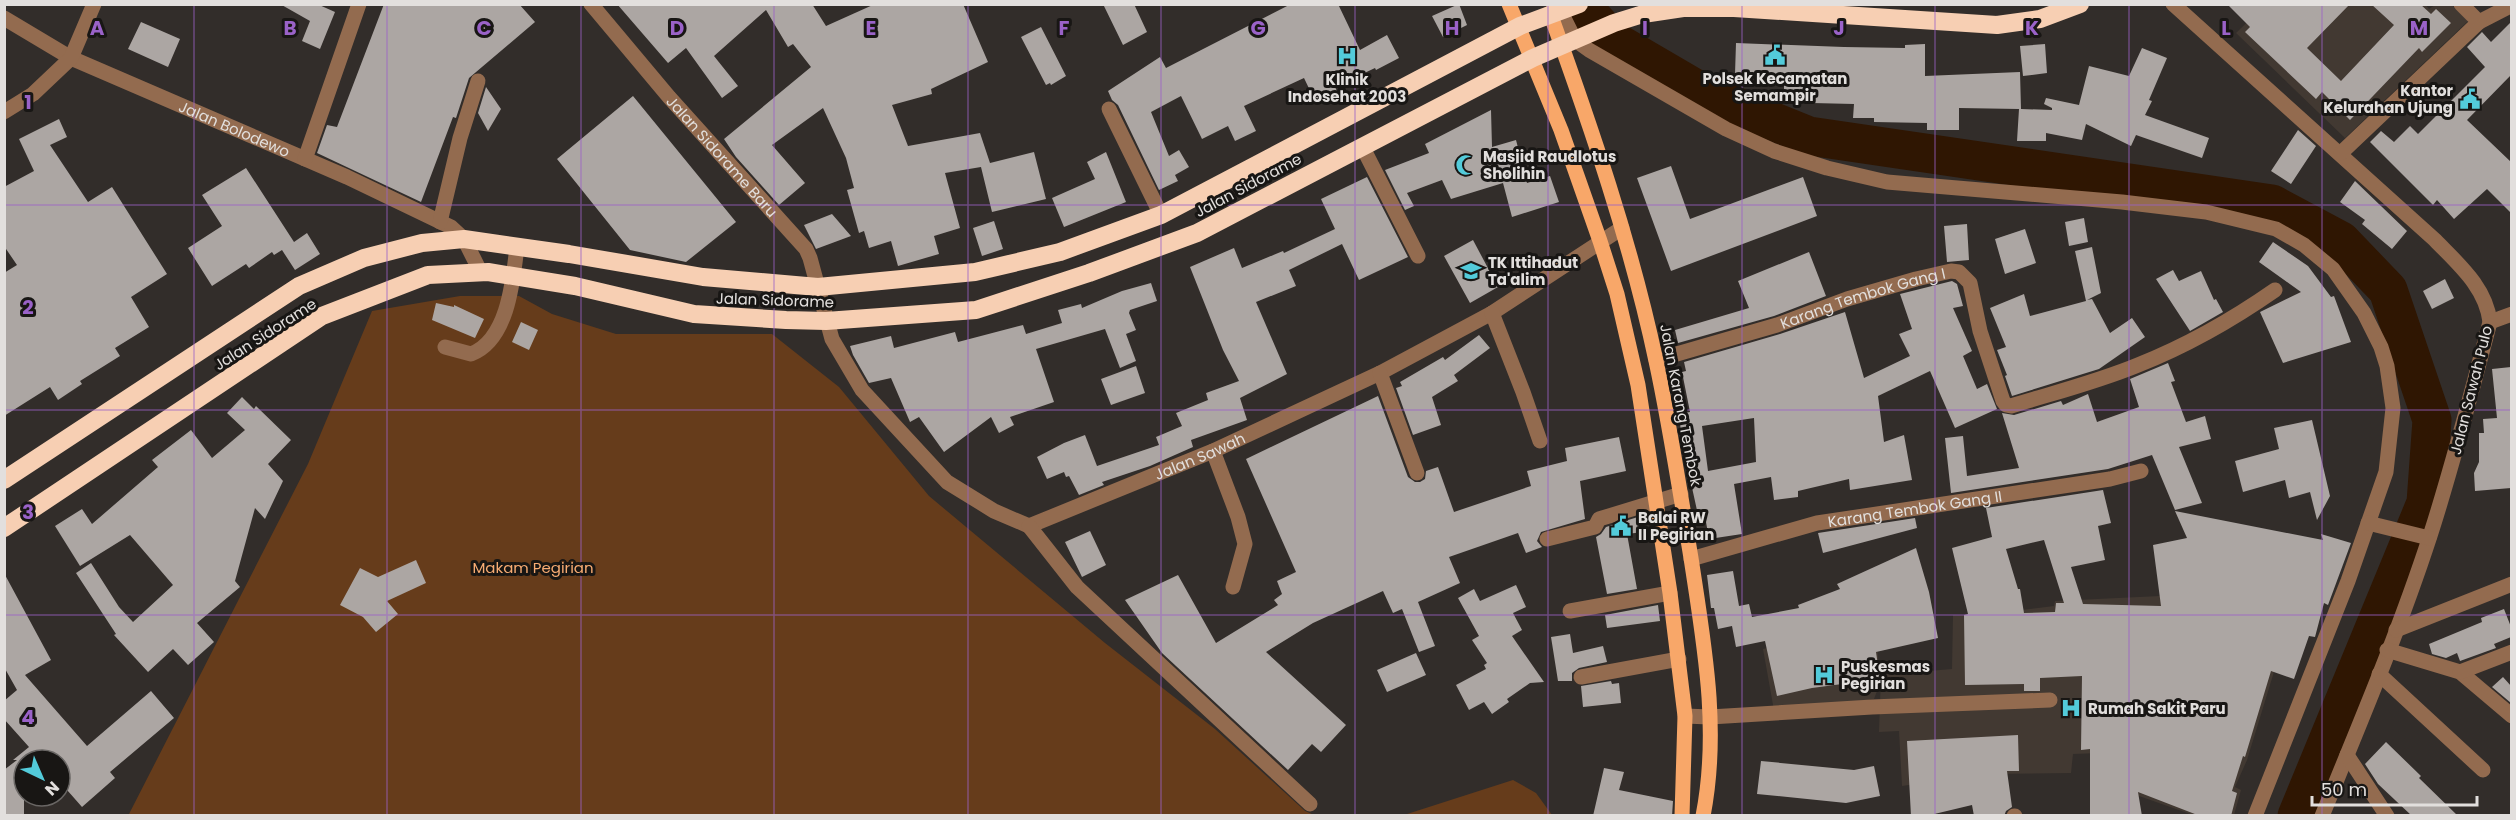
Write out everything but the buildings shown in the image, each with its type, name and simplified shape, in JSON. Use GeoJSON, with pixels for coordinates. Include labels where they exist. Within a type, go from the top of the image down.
{"type":"FeatureCollection","features":[{"type":"Feature","properties":{"kind":"highway","name":"Jalan Sidorame"},"geometry":{"type":"LineString","coordinates":[[4,528],[322,316],[376,293],[428,275],[480,272],[513,276],[575,286],[694,314],[826,321],[976,310],[1089,273],[1197,233],[1533,58],[1614,23],[1643,14],[1683,9],[1734,8],[1997,25],[2040,19],[2080,4]]}},
{"type":"Feature","properties":{"kind":"highway","name":"Jalan Sidorame"},"geometry":{"type":"LineString","coordinates":[[4,480],[299,286],[364,258],[422,243],[464,239],[703,277],[818,287],[975,272],[1060,252],[1161,215],[1520,26],[1565,9]]}},
{"type":"Feature","properties":{"kind":"main road"},"geometry":{"type":"LineString","coordinates":[[1509,4],[1533,58],[1600,241],[1617,294],[1638,385],[1670,593],[1685,716],[1682,816]]}},
{"type":"Feature","properties":{"kind":"main road","name":"Jalan Karang Tembok"},"geometry":{"type":"LineString","coordinates":[[1576,40],[1656,360],[1681,494],[1706,647],[1710,774],[1703,816]]}},
{"type":"Feature","properties":{"kind":"street"},"geometry":{"type":"LineString","coordinates":[[4,112],[33,94],[71,58],[94,4]]}},
{"type":"Feature","properties":{"kind":"street"},"geometry":{"type":"LineString","coordinates":[[305,159],[359,4]]}},
{"type":"Feature","properties":{"kind":"street","name":"Jalan Sidorame Baru"},"geometry":{"type":"LineString","coordinates":[[591,4],[669,96],[806,249],[826,321]]}},
{"type":"Feature","properties":{"kind":"street","name":"Jalan Sawah Pulo"},"geometry":{"type":"LineString","coordinates":[[2173,4],[2435,240],[2472,278],[2488,305],[2490,322],[2456,452],[2422,536],[2396,630],[2322,816]]}},
{"type":"Feature","properties":{"kind":"street"},"geometry":{"type":"LineString","coordinates":[[2461,4],[2479,22]]}},
{"type":"Feature","properties":{"kind":"street"},"geometry":{"type":"LineString","coordinates":[[2341,153],[2479,22],[2511,5]]}},
{"type":"Feature","properties":{"kind":"street"},"geometry":{"type":"LineString","coordinates":[[1565,9],[1576,40],[1604,59],[1726,129],[1774,151],[1827,168],[1887,182],[2122,202],[2206,212],[2276,230],[2304,245],[2333,269],[2364,313],[2381,347],[2387,366],[2393,408],[2386,472],[2375,525],[2255,816]]}},
{"type":"Feature","properties":{"kind":"street","name":"Jalan Bolodewo"},"geometry":{"type":"LineString","coordinates":[[4,18],[71,58],[305,159],[440,222],[464,239]]}},
{"type":"Feature","properties":{"kind":"street"},"geometry":{"type":"LineString","coordinates":[[440,222],[460,138],[478,81]]}},
{"type":"Feature","properties":{"kind":"street"},"geometry":{"type":"LineString","coordinates":[[1109,109],[1161,215]]}},
{"type":"Feature","properties":{"kind":"street"},"geometry":{"type":"LineString","coordinates":[[1362,146],[1418,256]]}},
{"type":"Feature","properties":{"kind":"street","name":"Jalan Sawah"},"geometry":{"type":"LineString","coordinates":[[1029,526],[1213,451],[1380,373],[1492,313],[1622,228]]}},
{"type":"Feature","properties":{"kind":"street"},"geometry":{"type":"LineString","coordinates":[[464,239],[480,272]]}},
{"type":"Feature","properties":{"kind":"street"},"geometry":{"type":"LineString","coordinates":[[445,347],[471,354],[490,343],[511,293],[518,246]]}},
{"type":"Feature","properties":{"kind":"street","name":"Karang Tembok Gang I"},"geometry":{"type":"LineString","coordinates":[[1656,360],[1777,325],[1846,298],[1916,279],[1951,271],[1959,272],[1970,283],[1980,331],[2003,401],[2006,405],[2011,406],[2135,366],[2166,353],[2248,309],[2275,290]]}},
{"type":"Feature","properties":{"kind":"street"},"geometry":{"type":"LineString","coordinates":[[1492,313],[1524,392],[1540,441]]}},
{"type":"Feature","properties":{"kind":"street"},"geometry":{"type":"LineString","coordinates":[[2490,322],[2511,314]]}},
{"type":"Feature","properties":{"kind":"street"},"geometry":{"type":"LineString","coordinates":[[826,321],[832,339],[862,390],[940,476],[994,511],[1029,526],[1077,587],[1310,804]]}},
{"type":"Feature","properties":{"kind":"street"},"geometry":{"type":"LineString","coordinates":[[1380,373],[1417,473]]}},
{"type":"Feature","properties":{"kind":"street"},"geometry":{"type":"LineString","coordinates":[[1213,451],[1238,517],[1245,544],[1233,587]]}},
{"type":"Feature","properties":{"kind":"street","name":"Karang Tembok Gang II"},"geometry":{"type":"LineString","coordinates":[[1691,559],[1817,523],[2110,479],[2141,471]]}},
{"type":"Feature","properties":{"kind":"street"},"geometry":{"type":"LineString","coordinates":[[1547,539],[1595,527],[1599,519],[1681,494]]}},
{"type":"Feature","properties":{"kind":"street"},"geometry":{"type":"LineString","coordinates":[[2375,525],[2422,536]]}},
{"type":"Feature","properties":{"kind":"street"},"geometry":{"type":"LineString","coordinates":[[2396,630],[2511,584]]}},
{"type":"Feature","properties":{"kind":"street"},"geometry":{"type":"LineString","coordinates":[[1570,611],[1670,593]]}},
{"type":"Feature","properties":{"kind":"street"},"geometry":{"type":"LineString","coordinates":[[2387,650],[2460,672],[2511,716]]}},
{"type":"Feature","properties":{"kind":"street"},"geometry":{"type":"LineString","coordinates":[[2460,672],[2511,652]]}},
{"type":"Feature","properties":{"kind":"street"},"geometry":{"type":"LineString","coordinates":[[1581,677],[1679,659]]}},
{"type":"Feature","properties":{"kind":"street"},"geometry":{"type":"LineString","coordinates":[[2379,674],[2483,770]]}},
{"type":"Feature","properties":{"kind":"street"},"geometry":{"type":"LineString","coordinates":[[1685,716],[1710,717],[1872,707],[2050,700]]}},
{"type":"Feature","properties":{"kind":"street"},"geometry":{"type":"LineString","coordinates":[[2347,755],[2387,816]]}},
{"type":"Feature","properties":{"kind":"shaded area"},"geometry":{"type":"Polygon","coordinates":[[[2425,4],[2429,9],[2435,5],[2452,5],[2468,21],[2345,138],[2236,33],[2265,5],[2425,4]]]}},
{"type":"Feature","properties":{"kind":"shaded area","name":"Rumah Sakit Paru"},"geometry":{"type":"Polygon","coordinates":[[[2181,595],[2281,649],[2247,760],[2235,787],[2241,790],[2234,815],[2193,815],[2139,796],[2130,790],[2128,752],[2073,754],[2071,773],[1984,774],[1902,786],[1899,731],[1879,732],[1881,675],[1952,669],[1953,615],[2002,616],[2013,611],[2054,606],[2055,601],[2181,595]]]}},
{"type":"Feature","properties":{"kind":"shaded area","name":"Puskesmas Pegirian"},"geometry":{"type":"Polygon","coordinates":[[[1876,629],[1880,683],[1874,699],[1775,716],[1763,649],[1809,638],[1876,629]]]}},
{"type":"Feature","properties":{"kind":"green space","name":"Makam Pegirian"},"geometry":{"type":"Polygon","coordinates":[[[460,296],[519,296],[552,314],[616,334],[772,334],[839,387],[929,496],[1105,643],[1215,729],[1305,811],[1314,815],[128,816],[308,464],[372,311],[460,296]]]}},
{"type":"Feature","properties":{"kind":"green space"},"geometry":{"type":"Polygon","coordinates":[[[1513,780],[1536,793],[1552,815],[1404,815],[1513,780]]]}},
{"type":"Feature","properties":{"kind":"waterway"},"geometry":{"type":"LineString","coordinates":[[1580,4],[1614,41],[1703,93],[1809,136],[2272,204],[2341,241],[2388,290],[2432,420],[2426,503],[2297,816]]}},
{"type":"Feature","properties":{"kind":"place","name":"Polsek Kecamatan Semampir"},"geometry":{"type":"Point","coordinates":[1775,55]}},
{"type":"Feature","properties":{"kind":"place","name":"Klinik Indosehat 2003"},"geometry":{"type":"Point","coordinates":[1347,56]}},
{"type":"Feature","properties":{"kind":"place","name":"Kantor Kelurahan Ujung"},"geometry":{"type":"Point","coordinates":[2470,99]}},
{"type":"Feature","properties":{"kind":"place","name":"Masjid Raudlotus Sholihin"},"geometry":{"type":"Point","coordinates":[1466,165]}},
{"type":"Feature","properties":{"kind":"place","name":"TK Ittihadut Ta'alim"},"geometry":{"type":"Point","coordinates":[1471,271]}},
{"type":"Feature","properties":{"kind":"place","name":"Balai RW II Pegirian"},"geometry":{"type":"Point","coordinates":[1621,526]}},
{"type":"Feature","properties":{"kind":"place","name":"Puskesmas Pegirian"},"geometry":{"type":"Point","coordinates":[1824,675]}},
{"type":"Feature","properties":{"kind":"place","name":"Rumah Sakit Paru"},"geometry":{"type":"Point","coordinates":[2071,708]}}]}
